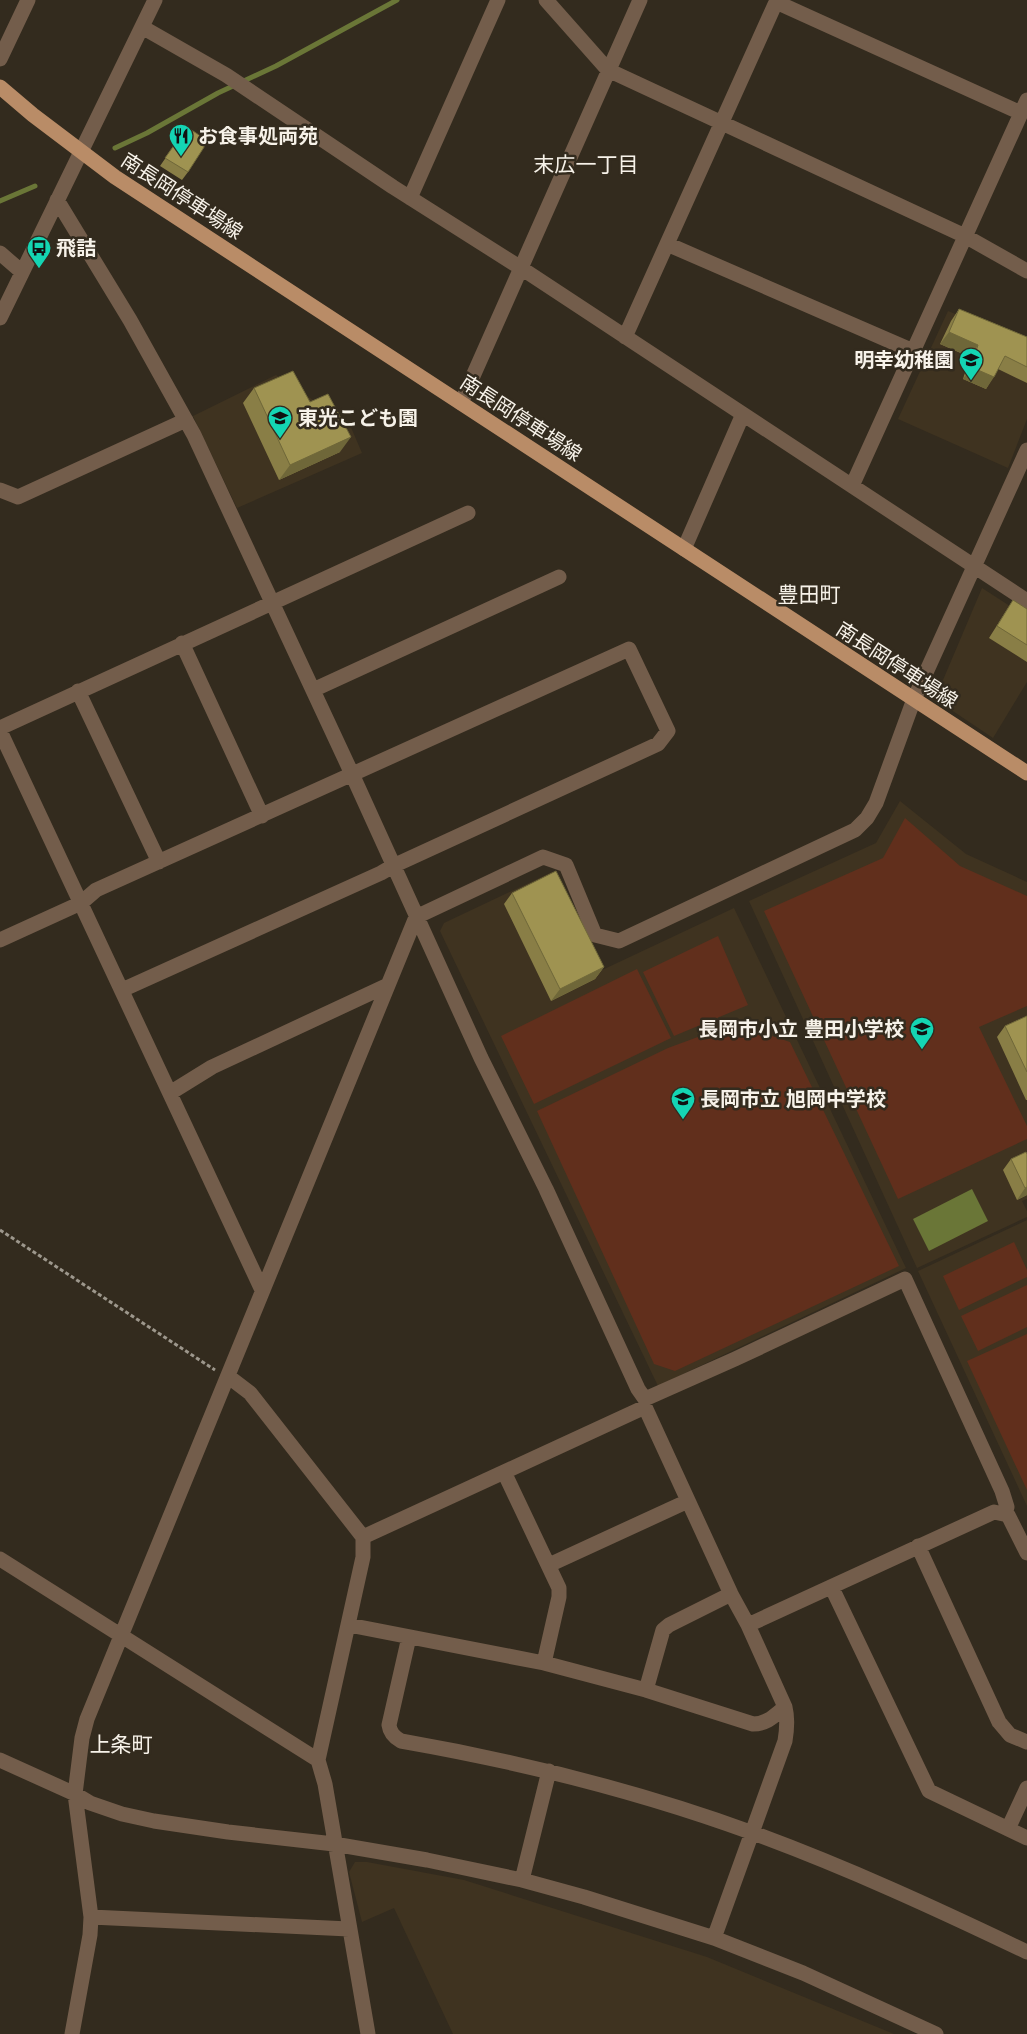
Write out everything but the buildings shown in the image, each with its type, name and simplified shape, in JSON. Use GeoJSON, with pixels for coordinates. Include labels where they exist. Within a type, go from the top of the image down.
{"type":"FeatureCollection","features":[{"type":"Feature","properties":{"kind":"main road","name":"南長岡停車場線"},"geometry":{"type":"LineString","coordinates":[[0,87],[115,177],[1027,773]]}},
{"type":"Feature","properties":{"kind":"street"},"geometry":{"type":"LineString","coordinates":[[0,59],[28,0]]}},
{"type":"Feature","properties":{"kind":"street"},"geometry":{"type":"LineString","coordinates":[[0,318],[155,0]]}},
{"type":"Feature","properties":{"kind":"street"},"geometry":{"type":"LineString","coordinates":[[410,198],[498,0]]}},
{"type":"Feature","properties":{"kind":"street"},"geometry":{"type":"LineString","coordinates":[[546,0],[608,70],[965,236],[1027,271]]}},
{"type":"Feature","properties":{"kind":"street"},"geometry":{"type":"LineString","coordinates":[[461,403],[640,0]]}},
{"type":"Feature","properties":{"kind":"street"},"geometry":{"type":"LineString","coordinates":[[625,337],[777,1],[1024,107],[852,486]]}},
{"type":"Feature","properties":{"kind":"street"},"geometry":{"type":"LineString","coordinates":[[142,27],[226,75],[410,198],[521,268],[1027,601]]}},
{"type":"Feature","properties":{"kind":"street"},"geometry":{"type":"LineString","coordinates":[[58,200],[113,290],[186,420],[352,774],[481,1058],[546,1189],[645,1403],[730,1594],[748,1626],[785,1707],[787,1717],[785,1741],[714,1938]]}},
{"type":"Feature","properties":{"kind":"street"},"geometry":{"type":"LineString","coordinates":[[667,244],[912,351]]}},
{"type":"Feature","properties":{"kind":"street"},"geometry":{"type":"LineString","coordinates":[[0,253],[22,272]]}},
{"type":"Feature","properties":{"kind":"street"},"geometry":{"type":"LineString","coordinates":[[684,549],[743,414]]}},
{"type":"Feature","properties":{"kind":"street"},"geometry":{"type":"LineString","coordinates":[[0,490],[18,498],[186,420]]}},
{"type":"Feature","properties":{"kind":"street"},"geometry":{"type":"LineString","coordinates":[[72,2034],[90,1936],[91,1917],[75,1794],[82,1738],[87,1719],[416,916],[543,857],[566,865],[595,935],[619,941],[855,830],[867,818],[876,803],[914,699],[1027,450]]}},
{"type":"Feature","properties":{"kind":"street"},"geometry":{"type":"LineString","coordinates":[[262,1290],[0,729],[182,643],[468,513]]}},
{"type":"Feature","properties":{"kind":"street"},"geometry":{"type":"LineString","coordinates":[[312,690],[559,577]]}},
{"type":"Feature","properties":{"kind":"street"},"geometry":{"type":"LineString","coordinates":[[182,643],[262,816]]}},
{"type":"Feature","properties":{"kind":"street"},"geometry":{"type":"LineString","coordinates":[[0,940],[81,903],[96,890],[629,650],[668,731],[658,744],[381,873],[122,990]]}},
{"type":"Feature","properties":{"kind":"street"},"geometry":{"type":"LineString","coordinates":[[78,692],[159,862]]}},
{"type":"Feature","properties":{"kind":"street"},"geometry":{"type":"LineString","coordinates":[[170,1093],[212,1067],[388,985]]}},
{"type":"Feature","properties":{"kind":"street"},"geometry":{"type":"LineString","coordinates":[[363,1537],[504,1472],[735,1359],[905,1279],[1002,1491],[1007,1507],[1004,1514]]}},
{"type":"Feature","properties":{"kind":"street"},"geometry":{"type":"LineString","coordinates":[[229,1376],[250,1393],[363,1537],[363,1557],[318,1760],[325,1784],[368,2034]]}},
{"type":"Feature","properties":{"kind":"street"},"geometry":{"type":"LineString","coordinates":[[504,1472],[559,1588],[559,1597],[544,1663]]}},
{"type":"Feature","properties":{"kind":"street"},"geometry":{"type":"LineString","coordinates":[[549,1565],[688,1501]]}},
{"type":"Feature","properties":{"kind":"street"},"geometry":{"type":"LineString","coordinates":[[748,1626],[994,1512],[1004,1514],[1012,1522],[1027,1553]]}},
{"type":"Feature","properties":{"kind":"street"},"geometry":{"type":"LineString","coordinates":[[918,1546],[999,1722],[1010,1735],[1027,1742]]}},
{"type":"Feature","properties":{"kind":"street"},"geometry":{"type":"LineString","coordinates":[[0,1559],[318,1760]]}},
{"type":"Feature","properties":{"kind":"street"},"geometry":{"type":"LineString","coordinates":[[832,1588],[929,1791],[1027,1838]]}},
{"type":"Feature","properties":{"kind":"street"},"geometry":{"type":"LineString","coordinates":[[646,1690],[663,1630],[668,1625],[730,1594]]}},
{"type":"Feature","properties":{"kind":"street"},"geometry":{"type":"LineString","coordinates":[[349,1626],[544,1663],[646,1690],[753,1724],[769,1721],[785,1707]]}},
{"type":"Feature","properties":{"kind":"street"},"geometry":{"type":"LineString","coordinates":[[409,1637],[389,1724],[394,1737],[401,1741],[473,1753],[549,1771],[635,1794],[752,1833],[883,1885],[1027,1952]]}},
{"type":"Feature","properties":{"kind":"street"},"geometry":{"type":"LineString","coordinates":[[0,1760],[75,1794],[90,1803],[122,1814],[154,1821],[228,1832],[334,1844],[427,1860],[522,1880],[584,1897],[714,1938],[803,1974],[936,2034]]}},
{"type":"Feature","properties":{"kind":"street"},"geometry":{"type":"LineString","coordinates":[[522,1880],[549,1771]]}},
{"type":"Feature","properties":{"kind":"street"},"geometry":{"type":"LineString","coordinates":[[1008,1829],[1027,1788]]}},
{"type":"Feature","properties":{"kind":"street"},"geometry":{"type":"LineString","coordinates":[[91,1917],[349,1929]]}},
{"type":"Feature","properties":{"kind":"path"},"geometry":{"type":"LineString","coordinates":[[0,1230],[211,1368],[229,1376]]}},
{"type":"Feature","properties":{"kind":"shaded area","name":"明幸幼稚園"},"geometry":{"type":"Polygon","coordinates":[[[948,311],[1027,343],[1027,419],[1008,468],[898,419],[948,311]]]}},
{"type":"Feature","properties":{"kind":"shaded area","name":"東光こども園"},"geometry":{"type":"Polygon","coordinates":[[[276,375],[350,425],[362,453],[237,508],[193,416],[276,375]]]}},
{"type":"Feature","properties":{"kind":"shaded area"},"geometry":{"type":"Polygon","coordinates":[[[982,588],[1027,617],[1027,682],[993,738],[935,699],[982,588]]]}},
{"type":"Feature","properties":{"kind":"shaded area","name":"長岡市小立 豊田小学校"},"geometry":{"type":"Polygon","coordinates":[[[900,801],[966,854],[1027,882],[1027,1199],[1022,1201],[1027,1211],[1027,1217],[917,1268],[749,901],[876,843],[900,801]]]}},
{"type":"Feature","properties":{"kind":"shaded area","name":"長岡市小立 豊田小学校"},"geometry":{"type":"Polygon","coordinates":[[[905,818],[960,866],[1027,896],[1027,1006],[979,1027],[1027,1126],[1027,1139],[898,1199],[764,911],[883,858],[905,818]]]}},
{"type":"Feature","properties":{"kind":"shaded area","name":"長岡市立 旭岡中学校"},"geometry":{"type":"Polygon","coordinates":[[[552,872],[600,971],[734,908],[906,1268],[658,1386],[440,931],[444,923],[552,872]]]}},
{"type":"Feature","properties":{"kind":"shaded area"},"geometry":{"type":"Polygon","coordinates":[[[718,936],[748,1005],[674,1036],[643,972],[718,936]]]}},
{"type":"Feature","properties":{"kind":"shaded area"},"geometry":{"type":"Polygon","coordinates":[[[637,969],[671,1038],[534,1104],[501,1036],[637,969]]]}},
{"type":"Feature","properties":{"kind":"shaded area","name":"長岡市立 旭岡中学校"},"geometry":{"type":"Polygon","coordinates":[[[741,1029],[763,1033],[790,1042],[899,1266],[675,1371],[654,1364],[537,1111],[668,1048],[706,1034],[741,1029]]]}},
{"type":"Feature","properties":{"kind":"shaded area"},"geometry":{"type":"Polygon","coordinates":[[[972,1189],[988,1221],[929,1251],[913,1219],[972,1189]]]}},
{"type":"Feature","properties":{"kind":"shaded area"},"geometry":{"type":"Polygon","coordinates":[[[1027,1220],[1027,1506],[918,1271],[1027,1220]]]}},
{"type":"Feature","properties":{"kind":"shaded area"},"geometry":{"type":"Polygon","coordinates":[[[1014,1242],[1027,1270],[1027,1277],[959,1310],[943,1276],[1014,1242]]]}},
{"type":"Feature","properties":{"kind":"shaded area"},"geometry":{"type":"Polygon","coordinates":[[[1027,1285],[1027,1327],[978,1351],[961,1316],[1027,1285]]]}},
{"type":"Feature","properties":{"kind":"shaded area"},"geometry":{"type":"Polygon","coordinates":[[[1027,1334],[1027,1490],[967,1361],[1027,1334]]]}},
{"type":"Feature","properties":{"kind":"shaded area"},"geometry":{"type":"Polygon","coordinates":[[[355,1862],[367,1862],[464,1880],[707,1957],[894,2034],[453,2034],[394,1908],[362,1922],[349,1872],[355,1862]]]}},
{"type":"Feature","properties":{"kind":"waterway"},"geometry":{"type":"LineString","coordinates":[[115,148],[147,133],[218,93],[276,66],[397,0]]}},
{"type":"Feature","properties":{"kind":"waterway"},"geometry":{"type":"LineString","coordinates":[[0,201],[35,186]]}},
{"type":"Feature","properties":{"kind":"place","name":"お食事処両苑"},"geometry":{"type":"Point","coordinates":[181,157]}},
{"type":"Feature","properties":{"kind":"place","name":"飛詰"},"geometry":{"type":"Point","coordinates":[39,269]}},
{"type":"Feature","properties":{"kind":"place","name":"明幸幼稚園"},"geometry":{"type":"Point","coordinates":[971,381]}},
{"type":"Feature","properties":{"kind":"place","name":"東光こども園"},"geometry":{"type":"Point","coordinates":[280,439]}},
{"type":"Feature","properties":{"kind":"place","name":"長岡市小立 豊田小学校"},"geometry":{"type":"Point","coordinates":[922,1050]}},
{"type":"Feature","properties":{"kind":"place","name":"長岡市立 旭岡中学校"},"geometry":{"type":"Point","coordinates":[683,1120]}},
{"type":"Feature","properties":{"kind":"district","name":"末広一丁目"},"geometry":{"type":"Point","coordinates":[586,165]}},
{"type":"Feature","properties":{"kind":"district","name":"豊田町"},"geometry":{"type":"Point","coordinates":[809,595]}},
{"type":"Feature","properties":{"kind":"district","name":"上条町"},"geometry":{"type":"Point","coordinates":[121,1745]}}]}
